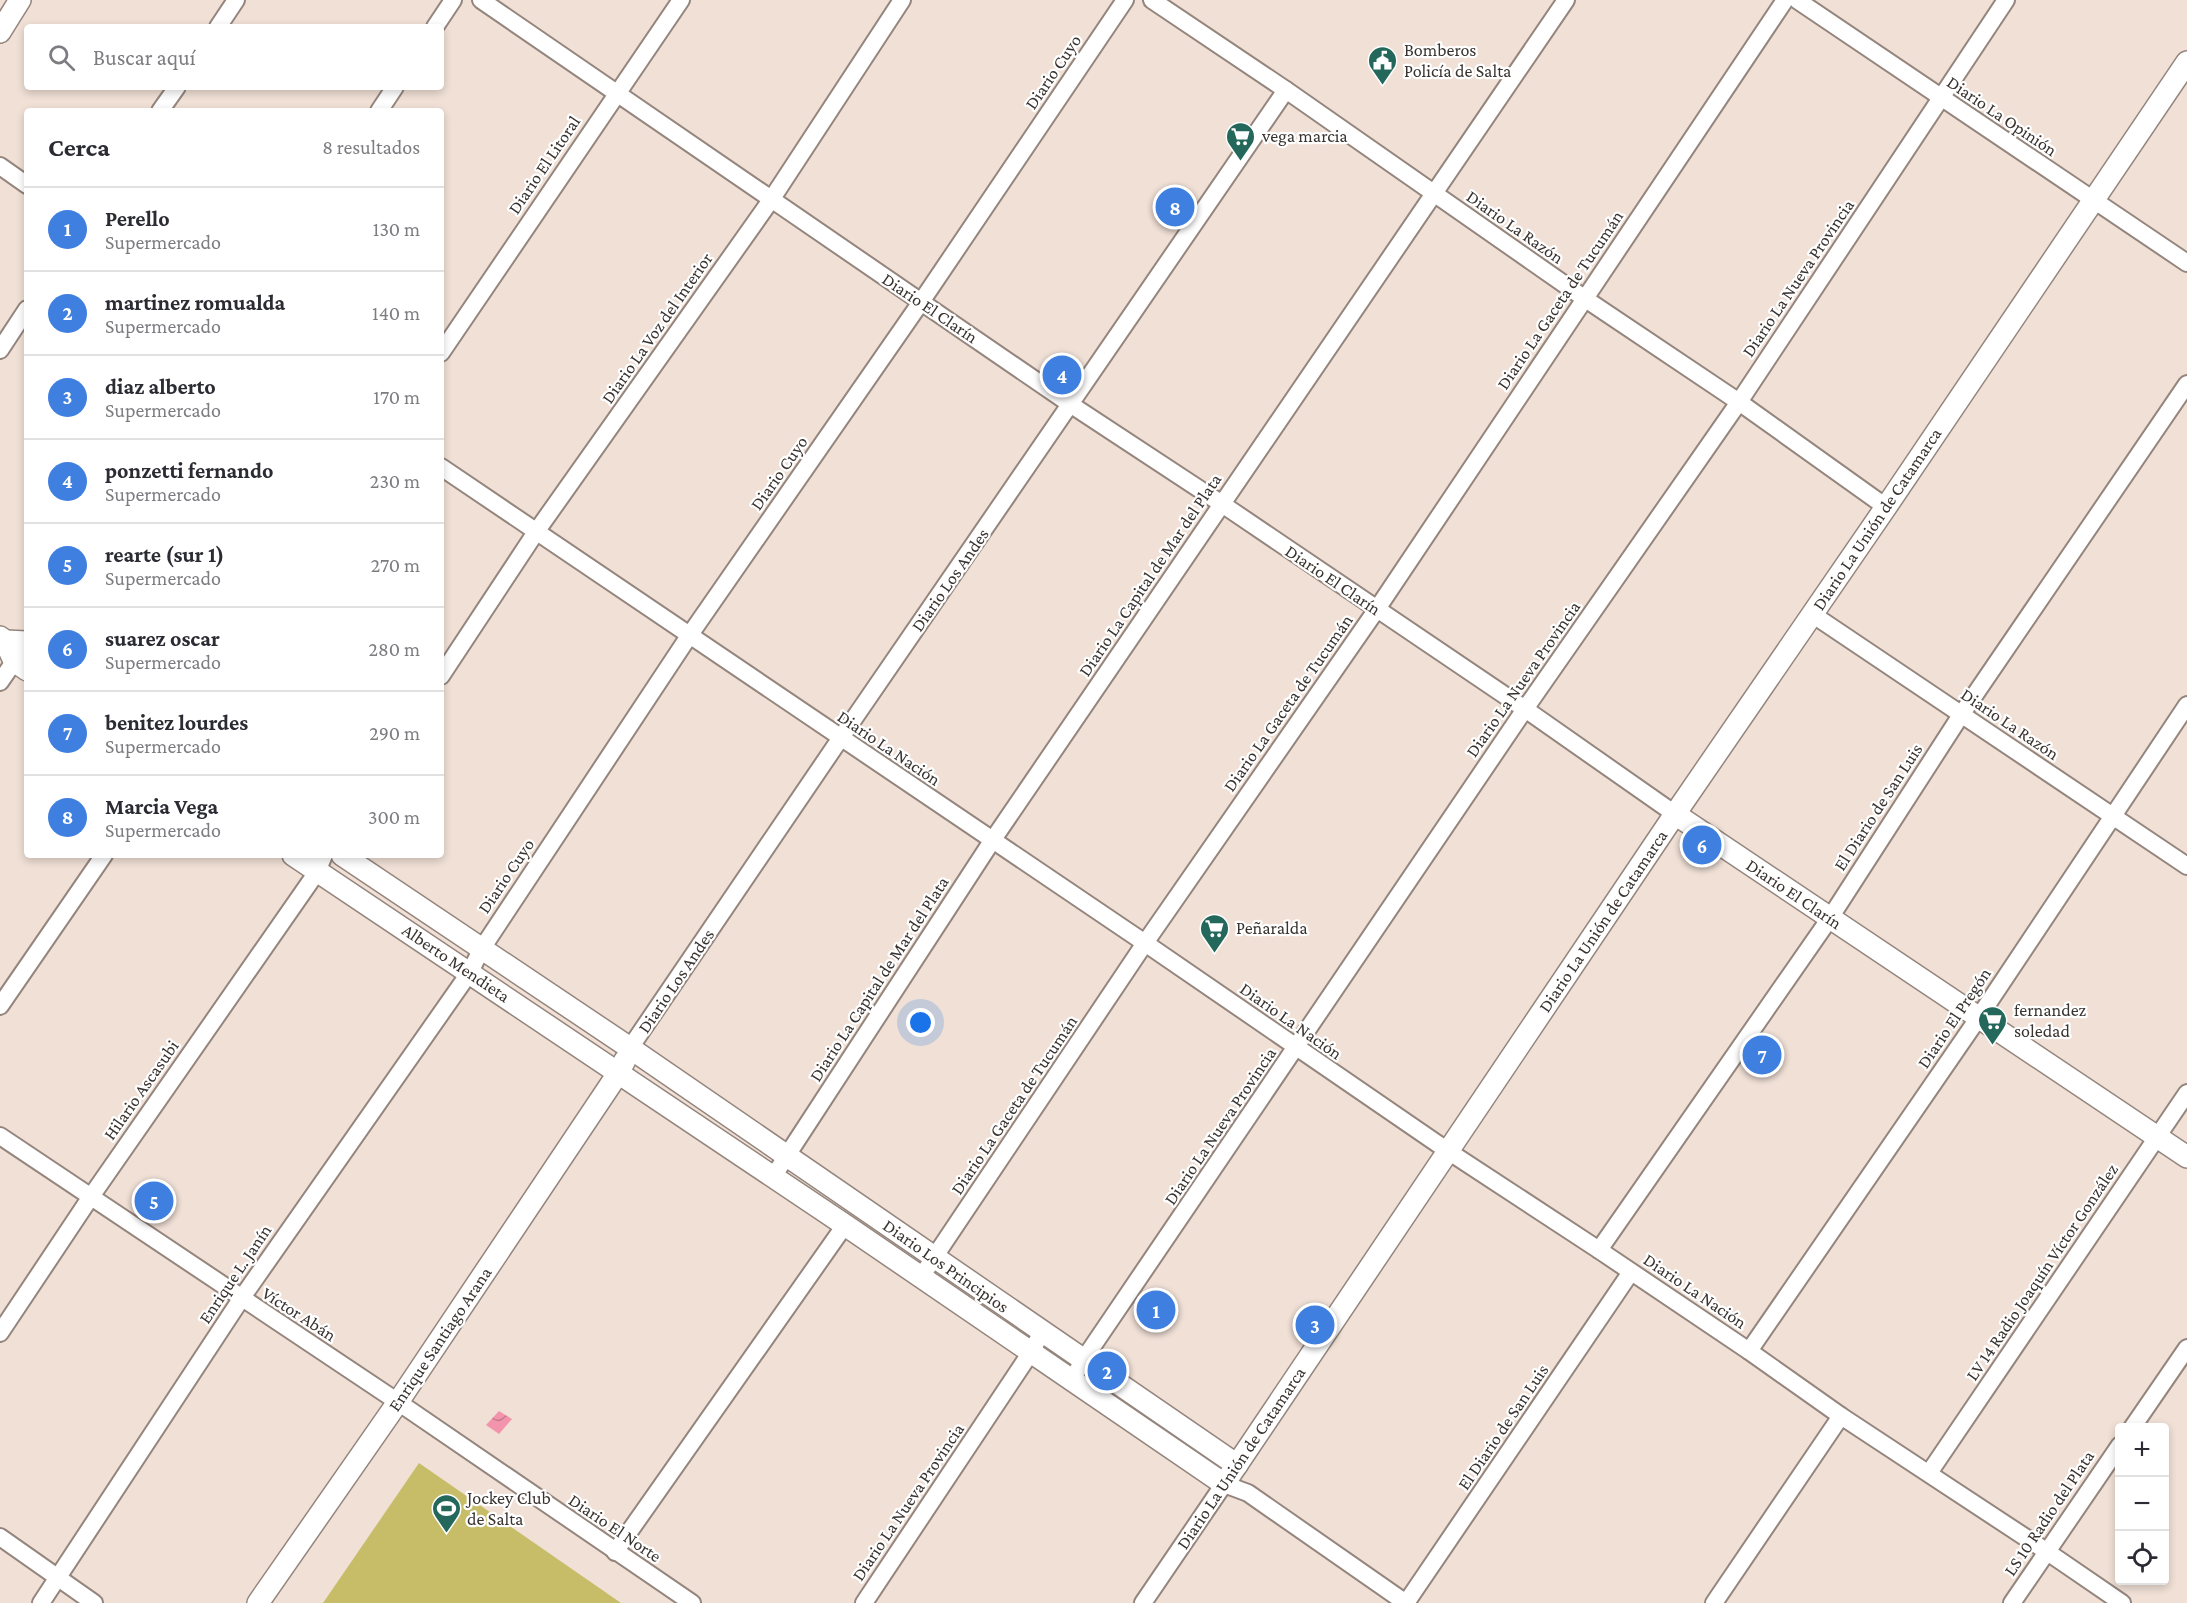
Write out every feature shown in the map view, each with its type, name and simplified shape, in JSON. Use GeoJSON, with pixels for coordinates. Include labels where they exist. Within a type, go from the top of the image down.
{"type":"FeatureCollection","features":[{"type":"Feature","properties":{"kind":"street"},"geometry":{"type":"LineString","coordinates":[[0,32],[20,0]]}},
{"type":"Feature","properties":{"kind":"street"},"geometry":{"type":"LineString","coordinates":[[220,24],[236,0]]}},
{"type":"Feature","properties":{"kind":"street"},"geometry":{"type":"LineString","coordinates":[[437,24],[453,0]]}},
{"type":"Feature","properties":{"kind":"street","name":"Diario El Clarín"},"geometry":{"type":"LineString","coordinates":[[481,0],[1070,404],[1525,709],[1674,814],[2187,1157]]}},
{"type":"Feature","properties":{"kind":"street","name":"Diario El Litoral"},"geometry":{"type":"LineString","coordinates":[[444,349],[681,0]]}},
{"type":"Feature","properties":{"kind":"street","name":"Diario La Voz del Interior"},"geometry":{"type":"LineString","coordinates":[[444,671],[536,532],[771,200],[902,0]]}},
{"type":"Feature","properties":{"kind":"street","name":"Diario Cuyo"},"geometry":{"type":"LineString","coordinates":[[470,972],[481,950],[689,636],[921,302],[1125,0]]}},
{"type":"Feature","properties":{"kind":"street","name":"Diario La Razón"},"geometry":{"type":"LineString","coordinates":[[1152,0],[1739,402],[1886,507]]}},
{"type":"Feature","properties":{"kind":"street","name":"Diario La Capital de Mar del Plata"},"geometry":{"type":"LineString","coordinates":[[773,1177],[992,841],[1566,0]]}},
{"type":"Feature","properties":{"kind":"street","name":"Diario La Gaceta de Tucumán"},"geometry":{"type":"LineString","coordinates":[[921,1277],[1145,943],[1377,609],[1785,0]]}},
{"type":"Feature","properties":{"kind":"street","name":"Diario La Opinión"},"geometry":{"type":"LineString","coordinates":[[1797,0],[2187,263]]}},
{"type":"Feature","properties":{"kind":"street","name":"Diario La Nueva Provincia"},"geometry":{"type":"LineString","coordinates":[[1072,1380],[1084,1359],[1525,709],[1739,402],[2006,0]]}},
{"type":"Feature","properties":{"kind":"street","name":"Diario La Unión de Catamarca"},"geometry":{"type":"LineString","coordinates":[[1143,1603],[1674,814],[1886,507],[2187,62]]}},
{"type":"Feature","properties":{"kind":"street"},"geometry":{"type":"LineString","coordinates":[[162,108],[175,90]]}},
{"type":"Feature","properties":{"kind":"street"},"geometry":{"type":"LineString","coordinates":[[382,108],[393,90]]}},
{"type":"Feature","properties":{"kind":"street","name":"Diario Los Andes"},"geometry":{"type":"LineString","coordinates":[[619,1072],[630,1048],[1286,90]]}},
{"type":"Feature","properties":{"kind":"street"},"geometry":{"type":"LineString","coordinates":[[0,166],[24,183]]}},
{"type":"Feature","properties":{"kind":"street"},"geometry":{"type":"LineString","coordinates":[[0,350],[24,314]]}},
{"type":"Feature","properties":{"kind":"street","name":"El Diario de San Luis"},"geometry":{"type":"LineString","coordinates":[[1599,1250],[1830,918],[1961,715],[2187,384]]}},
{"type":"Feature","properties":{"kind":"street","name":"Diario La Nación"},"geometry":{"type":"LineString","coordinates":[[444,469],[840,739],[1145,943],[1448,1151],[1599,1250],[1841,1416],[2122,1603]]}},
{"type":"Feature","properties":{"kind":"street","name":"Diario La Razón"},"geometry":{"type":"LineString","coordinates":[[1812,614],[2187,866]]}},
{"type":"Feature","properties":{"kind":"street"},"geometry":{"type":"LineString","coordinates":[[3,639],[24,642]]}},
{"type":"Feature","properties":{"kind":"street"},"geometry":{"type":"LineString","coordinates":[[0,682],[21,665],[3,639]]}},
{"type":"Feature","properties":{"kind":"street","name":"Diario El Pregón"},"geometry":{"type":"LineString","coordinates":[[1749,1351],[1979,1017],[2187,705]]}},
{"type":"Feature","properties":{"kind":"street"},"geometry":{"type":"LineString","coordinates":[[0,1006],[102,858]]}},
{"type":"Feature","properties":{"kind":"street","name":"Alberto Mendieta"},"geometry":{"type":"LineString","coordinates":[[304,858],[321,863],[470,972],[619,1072]]}},
{"type":"Feature","properties":{"kind":"street","name":"Alberto Mendieta"},"geometry":{"type":"LineString","coordinates":[[346,858],[630,1048]]}},
{"type":"Feature","properties":{"kind":"street","name":"Hilario Ascasubi"},"geometry":{"type":"LineString","coordinates":[[0,1333],[90,1198],[321,863]]}},
{"type":"Feature","properties":{"kind":"street","name":"Enrique L. Janín"},"geometry":{"type":"LineString","coordinates":[[41,1603],[241,1299],[470,972]]}},
{"type":"Feature","properties":{"kind":"street","name":"Diario Los Principios"},"geometry":{"type":"LineString","coordinates":[[630,1048],[1237,1465]]}},
{"type":"Feature","properties":{"kind":"street","name":"Diario Los Principios"},"geometry":{"type":"LineString","coordinates":[[619,1072],[1224,1484],[1248,1493],[1406,1603]]}},
{"type":"Feature","properties":{"kind":"street","name":"Enrique Santiago Arana"},"geometry":{"type":"LineString","coordinates":[[258,1603],[398,1402],[619,1072]]}},
{"type":"Feature","properties":{"kind":"street","name":"LV 14 Radio Joaquín Víctor González"},"geometry":{"type":"LineString","coordinates":[[1929,1473],[2187,1093]]}},
{"type":"Feature","properties":{"kind":"street","name":"Víctor Abán"},"geometry":{"type":"LineString","coordinates":[[0,1136],[398,1402]]}},
{"type":"Feature","properties":{"kind":"street"},"geometry":{"type":"LineString","coordinates":[[615,1552],[845,1225]]}},
{"type":"Feature","properties":{"kind":"street","name":"El Diario de San Luis"},"geometry":{"type":"LineString","coordinates":[[1406,1603],[1631,1272]]}},
{"type":"Feature","properties":{"kind":"street","name":"Diario La Nueva Provincia"},"geometry":{"type":"LineString","coordinates":[[864,1603],[1042,1332]]}},
{"type":"Feature","properties":{"kind":"street"},"geometry":{"type":"LineString","coordinates":[[2135,1423],[2187,1347]]}},
{"type":"Feature","properties":{"kind":"street","name":"Diario El Norte"},"geometry":{"type":"LineString","coordinates":[[398,1402],[692,1603]]}},
{"type":"Feature","properties":{"kind":"street"},"geometry":{"type":"LineString","coordinates":[[1714,1603],[1841,1416]]}},
{"type":"Feature","properties":{"kind":"street","name":"LS 10 Radio del Plata"},"geometry":{"type":"LineString","coordinates":[[2012,1603],[2115,1452]]}},
{"type":"Feature","properties":{"kind":"street"},"geometry":{"type":"LineString","coordinates":[[1237,1465],[1248,1493]]}},
{"type":"Feature","properties":{"kind":"street"},"geometry":{"type":"LineString","coordinates":[[0,1537],[94,1603]]}},
{"type":"Feature","properties":{"kind":"shaded area","name":"Jockey Club de Salta"},"geometry":{"type":"Polygon","coordinates":[[[419,1463],[621,1603],[323,1603],[419,1463]]]}},
{"type":"Feature","properties":{"kind":"water"},"geometry":{"type":"Polygon","coordinates":[[[499,1411],[512,1419],[499,1434],[486,1425],[499,1411]]]}},
{"type":"Feature","properties":{"kind":"place","name":"Bomberos Policía de Salta"},"geometry":{"type":"Point","coordinates":[1383,86]}},
{"type":"Feature","properties":{"kind":"place","name":"vega marcia"},"geometry":{"type":"Point","coordinates":[1241,162]}},
{"type":"Feature","properties":{"kind":"place","name":"Marcia Vega"},"geometry":{"type":"Point","coordinates":[1175,207]}},
{"type":"Feature","properties":{"kind":"place","name":"ponzetti fernando"},"geometry":{"type":"Point","coordinates":[1062,375]}},
{"type":"Feature","properties":{"kind":"place","name":"suarez oscar"},"geometry":{"type":"Point","coordinates":[1702,845]}},
{"type":"Feature","properties":{"kind":"place","name":"Peñaralda"},"geometry":{"type":"Point","coordinates":[1215,954]}},
{"type":"Feature","properties":{"kind":"place","name":"fernandez soledad"},"geometry":{"type":"Point","coordinates":[1993,1046]}},
{"type":"Feature","properties":{"kind":"place","name":"benitez lourdes"},"geometry":{"type":"Point","coordinates":[1762,1055]}},
{"type":"Feature","properties":{"kind":"place","name":"rearte (sur 1)"},"geometry":{"type":"Point","coordinates":[154,1201]}},
{"type":"Feature","properties":{"kind":"place","name":"Perello"},"geometry":{"type":"Point","coordinates":[1156,1310]}},
{"type":"Feature","properties":{"kind":"place","name":"diaz alberto"},"geometry":{"type":"Point","coordinates":[1315,1325]}},
{"type":"Feature","properties":{"kind":"place","name":"martinez romualda"},"geometry":{"type":"Point","coordinates":[1107,1371]}},
{"type":"Feature","properties":{"kind":"place","name":"Jockey Club de Salta"},"geometry":{"type":"Point","coordinates":[446,1534]}}]}
